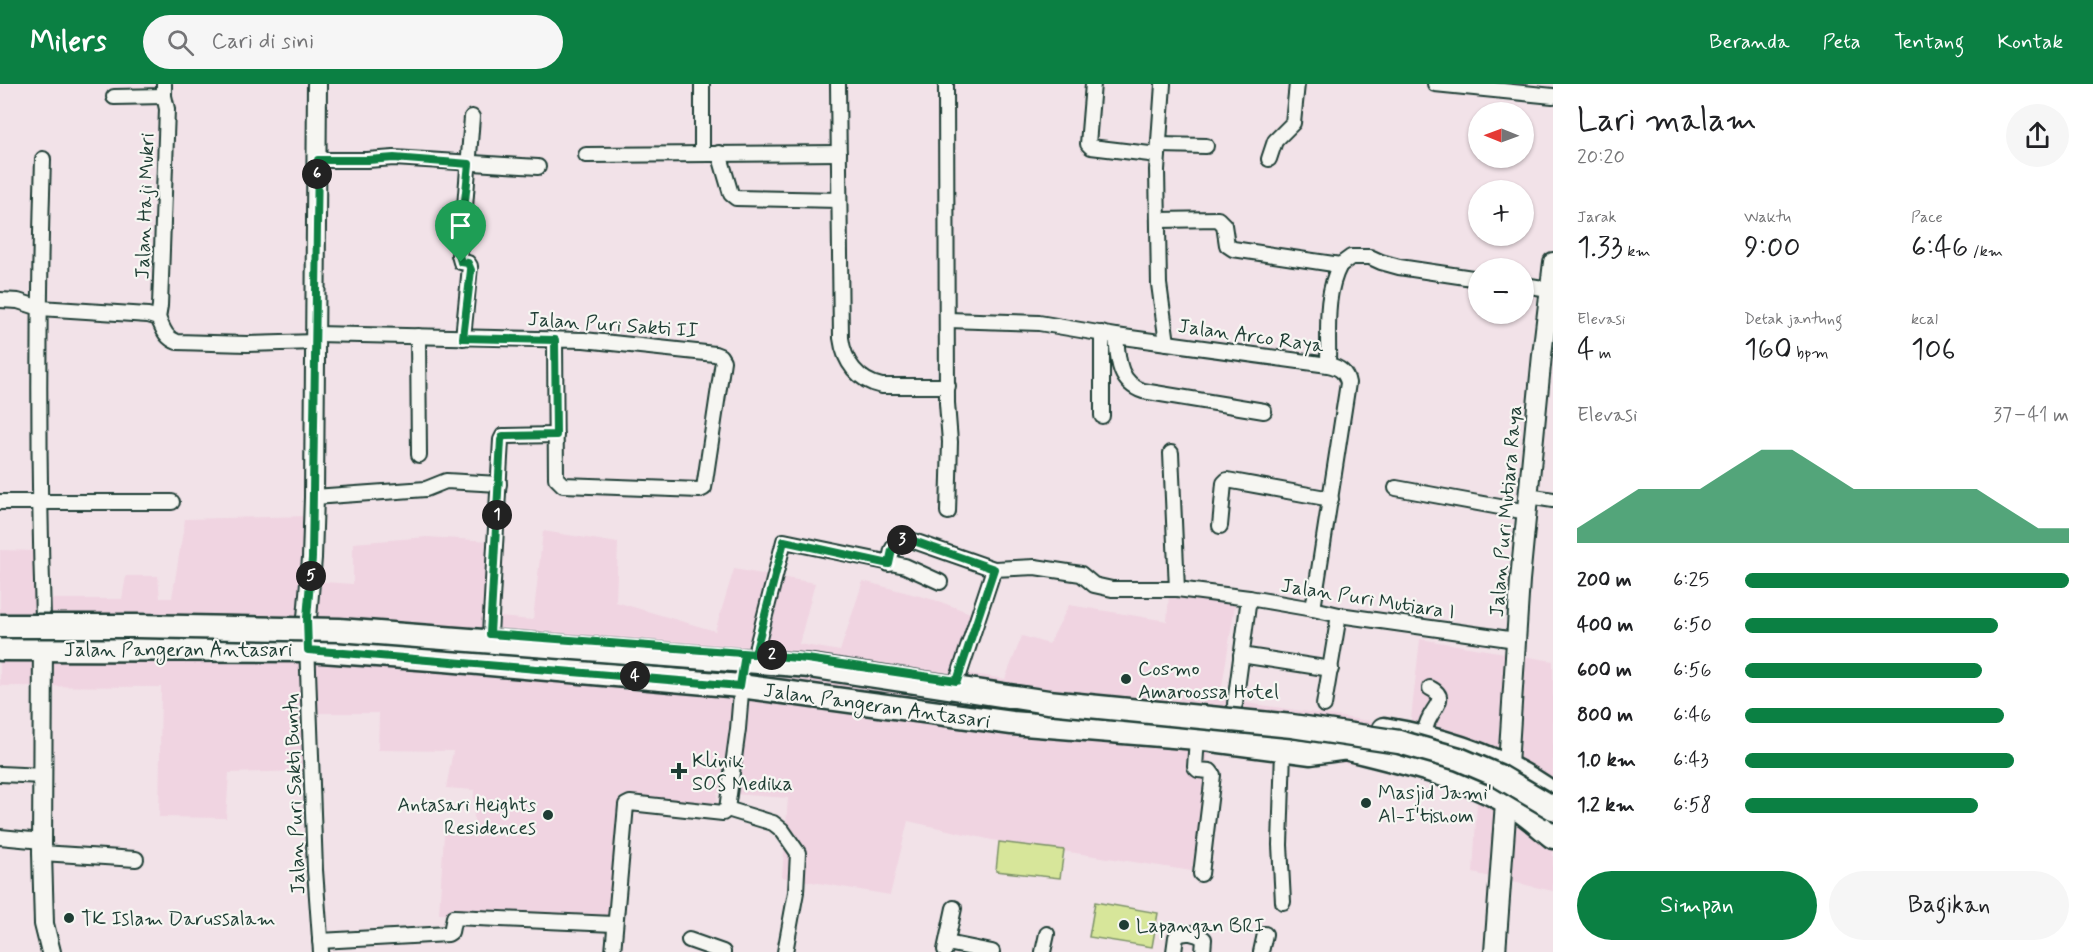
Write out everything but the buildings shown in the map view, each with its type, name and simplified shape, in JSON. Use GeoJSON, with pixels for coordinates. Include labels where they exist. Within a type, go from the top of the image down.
{"type":"FeatureCollection","features":[{"type":"Feature","properties":{"kind":"main road","name":"Jalan Pangeran Antasari"},"geometry":{"type":"LineString","coordinates":[[0,618],[43,617],[307,634],[477,662],[740,686],[1012,723],[1197,738],[1311,753],[1347,748],[1447,776],[1553,837]]}},
{"type":"Feature","properties":{"kind":"main road"},"geometry":{"type":"LineString","coordinates":[[0,626],[339,630],[810,666],[1048,702],[1292,726],[1399,742],[1459,759],[1499,776],[1553,808]]}},
{"type":"Feature","properties":{"kind":"main road","name":"Jalan Pangeran Antasari"},"geometry":{"type":"LineString","coordinates":[[0,649],[307,634],[484,634],[807,659],[957,681],[1293,715],[1424,736],[1508,765],[1553,794]]}},
{"type":"Feature","properties":{"kind":"main road"},"geometry":{"type":"LineString","coordinates":[[477,662],[484,634]]}},
{"type":"Feature","properties":{"kind":"main road"},"geometry":{"type":"LineString","coordinates":[[0,639],[138,637],[338,641],[811,681],[1029,712],[1316,740],[1347,748]]}},
{"type":"Feature","properties":{"kind":"main road"},"geometry":{"type":"LineString","coordinates":[[1495,952],[1501,806],[1508,765]]}},
{"type":"Feature","properties":{"kind":"street"},"geometry":{"type":"LineString","coordinates":[[307,634],[314,497],[317,84]]}},
{"type":"Feature","properties":{"kind":"street"},"geometry":{"type":"LineString","coordinates":[[702,84],[702,153]]}},
{"type":"Feature","properties":{"kind":"street"},"geometry":{"type":"LineString","coordinates":[[838,84],[843,351],[849,363],[862,378],[871,383],[882,386],[948,386]]}},
{"type":"Feature","properties":{"kind":"street"},"geometry":{"type":"LineString","coordinates":[[946,84],[950,442],[948,512]]}},
{"type":"Feature","properties":{"kind":"street"},"geometry":{"type":"LineString","coordinates":[[1093,84],[1088,144],[1091,147],[1158,150],[1206,146]]}},
{"type":"Feature","properties":{"kind":"street"},"geometry":{"type":"LineString","coordinates":[[1163,84],[1158,150],[1160,303],[1167,343]]}},
{"type":"Feature","properties":{"kind":"street"},"geometry":{"type":"LineString","coordinates":[[1269,159],[1275,141],[1293,123],[1297,84]]}},
{"type":"Feature","properties":{"kind":"street"},"geometry":{"type":"LineString","coordinates":[[1435,84],[1553,96]]}},
{"type":"Feature","properties":{"kind":"street"},"geometry":{"type":"LineString","coordinates":[[114,97],[164,90]]}},
{"type":"Feature","properties":{"kind":"street","name":"Jalan Haji Mukri"},"geometry":{"type":"LineString","coordinates":[[158,318],[167,109],[164,90]]}},
{"type":"Feature","properties":{"kind":"street"},"geometry":{"type":"LineString","coordinates":[[463,338],[470,266],[468,263],[461,262],[459,255],[472,117]]}},
{"type":"Feature","properties":{"kind":"street"},"geometry":{"type":"LineString","coordinates":[[719,153],[730,194],[736,198],[839,200]]}},
{"type":"Feature","properties":{"kind":"street"},"geometry":{"type":"LineString","coordinates":[[586,156],[839,153]]}},
{"type":"Feature","properties":{"kind":"street"},"geometry":{"type":"LineString","coordinates":[[318,160],[394,158],[538,167]]}},
{"type":"Feature","properties":{"kind":"street"},"geometry":{"type":"LineString","coordinates":[[43,159],[39,308],[39,501],[44,648],[42,847],[44,924],[51,952]]}},
{"type":"Feature","properties":{"kind":"street"},"geometry":{"type":"LineString","coordinates":[[1159,220],[1218,219],[1224,225],[1227,245],[1233,249],[1340,265]]}},
{"type":"Feature","properties":{"kind":"street"},"geometry":{"type":"LineString","coordinates":[[1328,365],[1328,310],[1333,278],[1340,265],[1351,257],[1370,257],[1399,267],[1468,277]]}},
{"type":"Feature","properties":{"kind":"street","name":"Jalan Puri Mutiara Raya"},"geometry":{"type":"LineString","coordinates":[[1508,765],[1527,504],[1553,262]]}},
{"type":"Feature","properties":{"kind":"street"},"geometry":{"type":"LineString","coordinates":[[1534,288],[1550,293]]}},
{"type":"Feature","properties":{"kind":"street"},"geometry":{"type":"LineString","coordinates":[[0,300],[18,301],[39,308],[148,315],[158,318]]}},
{"type":"Feature","properties":{"kind":"street","name":"Jalan Puri Sakti II"},"geometry":{"type":"LineString","coordinates":[[158,318],[166,335],[177,342],[247,344],[316,338],[418,336],[584,340],[715,354],[723,361],[702,490],[562,485],[556,478],[556,435]]}},
{"type":"Feature","properties":{"kind":"street","name":"Jalan Arco Raya"},"geometry":{"type":"LineString","coordinates":[[948,320],[1023,321],[1328,365],[1342,370],[1348,383],[1313,609]]}},
{"type":"Feature","properties":{"kind":"street"},"geometry":{"type":"LineString","coordinates":[[1109,334],[1123,374],[1131,386],[1143,391],[1264,411]]}},
{"type":"Feature","properties":{"kind":"street"},"geometry":{"type":"LineString","coordinates":[[1102,416],[1109,334]]}},
{"type":"Feature","properties":{"kind":"street"},"geometry":{"type":"LineString","coordinates":[[418,336],[419,455]]}},
{"type":"Feature","properties":{"kind":"street"},"geometry":{"type":"LineString","coordinates":[[484,634],[503,436],[556,435],[555,340]]}},
{"type":"Feature","properties":{"kind":"street"},"geometry":{"type":"LineString","coordinates":[[1171,453],[1177,589]]}},
{"type":"Feature","properties":{"kind":"street"},"geometry":{"type":"LineString","coordinates":[[1220,526],[1224,483],[1227,480],[1331,499]]}},
{"type":"Feature","properties":{"kind":"street"},"geometry":{"type":"LineString","coordinates":[[314,497],[426,489],[446,481],[499,484]]}},
{"type":"Feature","properties":{"kind":"street"},"geometry":{"type":"LineString","coordinates":[[1396,488],[1527,504],[1553,500]]}},
{"type":"Feature","properties":{"kind":"street"},"geometry":{"type":"LineString","coordinates":[[0,502],[172,502]]}},
{"type":"Feature","properties":{"kind":"street"},"geometry":{"type":"LineString","coordinates":[[889,564],[896,543],[908,539],[994,569],[957,681]]}},
{"type":"Feature","properties":{"kind":"street"},"geometry":{"type":"LineString","coordinates":[[613,952],[626,805],[630,803],[723,813],[727,809],[738,729],[740,686],[784,541],[905,566],[940,582]]}},
{"type":"Feature","properties":{"kind":"street","name":"Jalan Puri Mutiara I"},"geometry":{"type":"LineString","coordinates":[[994,569],[1035,567],[1081,574],[1094,585],[1112,589],[1177,589],[1249,598],[1339,615],[1516,640]]}},
{"type":"Feature","properties":{"kind":"street","name":"Jalan Puri Mutiara I"},"geometry":{"type":"LineString","coordinates":[[1235,704],[1249,598]]}},
{"type":"Feature","properties":{"kind":"street"},"geometry":{"type":"LineString","coordinates":[[1324,705],[1339,615]]}},
{"type":"Feature","properties":{"kind":"street","name":"Jalan Puri Sakti Buntu"},"geometry":{"type":"LineString","coordinates":[[307,634],[315,870],[321,946]]}},
{"type":"Feature","properties":{"kind":"street"},"geometry":{"type":"LineString","coordinates":[[1241,655],[1331,669]]}},
{"type":"Feature","properties":{"kind":"street"},"geometry":{"type":"LineString","coordinates":[[1424,736],[1439,698],[1436,691],[1430,688]]}},
{"type":"Feature","properties":{"kind":"street"},"geometry":{"type":"LineString","coordinates":[[1197,738],[1195,767],[1198,770],[1210,771],[1213,775],[1201,874]]}},
{"type":"Feature","properties":{"kind":"street"},"geometry":{"type":"LineString","coordinates":[[1282,750],[1280,833],[1282,902]]}},
{"type":"Feature","properties":{"kind":"street"},"geometry":{"type":"LineString","coordinates":[[0,774],[43,776]]}},
{"type":"Feature","properties":{"kind":"street"},"geometry":{"type":"LineString","coordinates":[[727,809],[772,823],[782,830],[796,848],[798,853],[797,884],[785,952]]}},
{"type":"Feature","properties":{"kind":"street"},"geometry":{"type":"LineString","coordinates":[[0,837],[42,847],[136,859]]}},
{"type":"Feature","properties":{"kind":"street"},"geometry":{"type":"LineString","coordinates":[[954,908],[946,948],[992,952]]}},
{"type":"Feature","properties":{"kind":"street"},"geometry":{"type":"LineString","coordinates":[[321,946],[448,934],[451,932],[454,917],[614,924]]}},
{"type":"Feature","properties":{"kind":"street"},"geometry":{"type":"LineString","coordinates":[[1174,952],[1176,937],[1181,933],[1204,939],[1203,952]]}},
{"type":"Feature","properties":{"kind":"street"},"geometry":{"type":"LineString","coordinates":[[1043,952],[1047,934]]}},
{"type":"Feature","properties":{"kind":"street"},"geometry":{"type":"LineString","coordinates":[[1261,952],[1265,934]]}},
{"type":"Feature","properties":{"kind":"street"},"geometry":{"type":"LineString","coordinates":[[689,940],[723,952]]}},
{"type":"Feature","properties":{"kind":"shaded area"},"geometry":{"type":"Polygon","coordinates":[[[309,516],[311,581],[353,584],[353,543],[427,537],[491,541],[487,616],[533,620],[543,531],[618,543],[616,602],[715,631],[734,569],[815,583],[799,644],[840,651],[863,581],[938,601],[984,618],[966,673],[1005,679],[1022,636],[1049,644],[1069,605],[1167,621],[1169,595],[1235,605],[1220,699],[1410,727],[1420,639],[1553,661],[1553,891],[1473,873],[1477,802],[1425,773],[1209,747],[1192,871],[992,840],[908,821],[890,895],[782,877],[788,798],[717,793],[716,810],[619,797],[610,917],[439,914],[444,834],[474,829],[474,790],[446,788],[453,751],[378,750],[379,713],[306,713],[305,771],[229,773],[226,818],[159,817],[161,687],[0,686],[0,550],[35,551],[40,599],[122,599],[126,576],[158,576],[160,598],[172,598],[185,519],[309,516]]]}},
{"type":"Feature","properties":{"kind":"green space"},"geometry":{"type":"Polygon","coordinates":[[[999,842],[1064,850],[1060,878],[996,871],[999,842]]]}},
{"type":"Feature","properties":{"kind":"green space","name":"Lapangan BRI"},"geometry":{"type":"Polygon","coordinates":[[[1095,902],[1158,913],[1152,947],[1089,937],[1095,902]]]}},
{"type":"Feature","properties":{"kind":"place","name":"Cosmo Amaroossa Hotel"},"geometry":{"type":"Point","coordinates":[1126,679]}},
{"type":"Feature","properties":{"kind":"place","name":"Klinik SOS Medika"},"geometry":{"type":"Point","coordinates":[679,771]}},
{"type":"Feature","properties":{"kind":"place","name":"Masjid Jami' Al-I'tishom"},"geometry":{"type":"Point","coordinates":[1366,803]}},
{"type":"Feature","properties":{"kind":"place","name":"Antasari Heights Residences"},"geometry":{"type":"Point","coordinates":[548,815]}},
{"type":"Feature","properties":{"kind":"place","name":"TK Islam Darussalam"},"geometry":{"type":"Point","coordinates":[69,918]}},
{"type":"Feature","properties":{"kind":"place","name":"Lapangan BRI"},"geometry":{"type":"Point","coordinates":[1124,925]}},
{"type":"Feature","properties":{"kind":"route"},"geometry":{"type":"LineString","coordinates":[[461,262],[459,255],[469,164],[394,158],[318,160],[312,558],[307,618],[308,650],[740,686],[745,654],[755,654],[784,541],[889,564],[896,543],[908,539],[994,569],[957,681],[807,659],[755,654],[490,634],[501,440],[503,436],[556,435],[555,340],[463,338],[471,270],[468,263],[461,262]]}}]}
